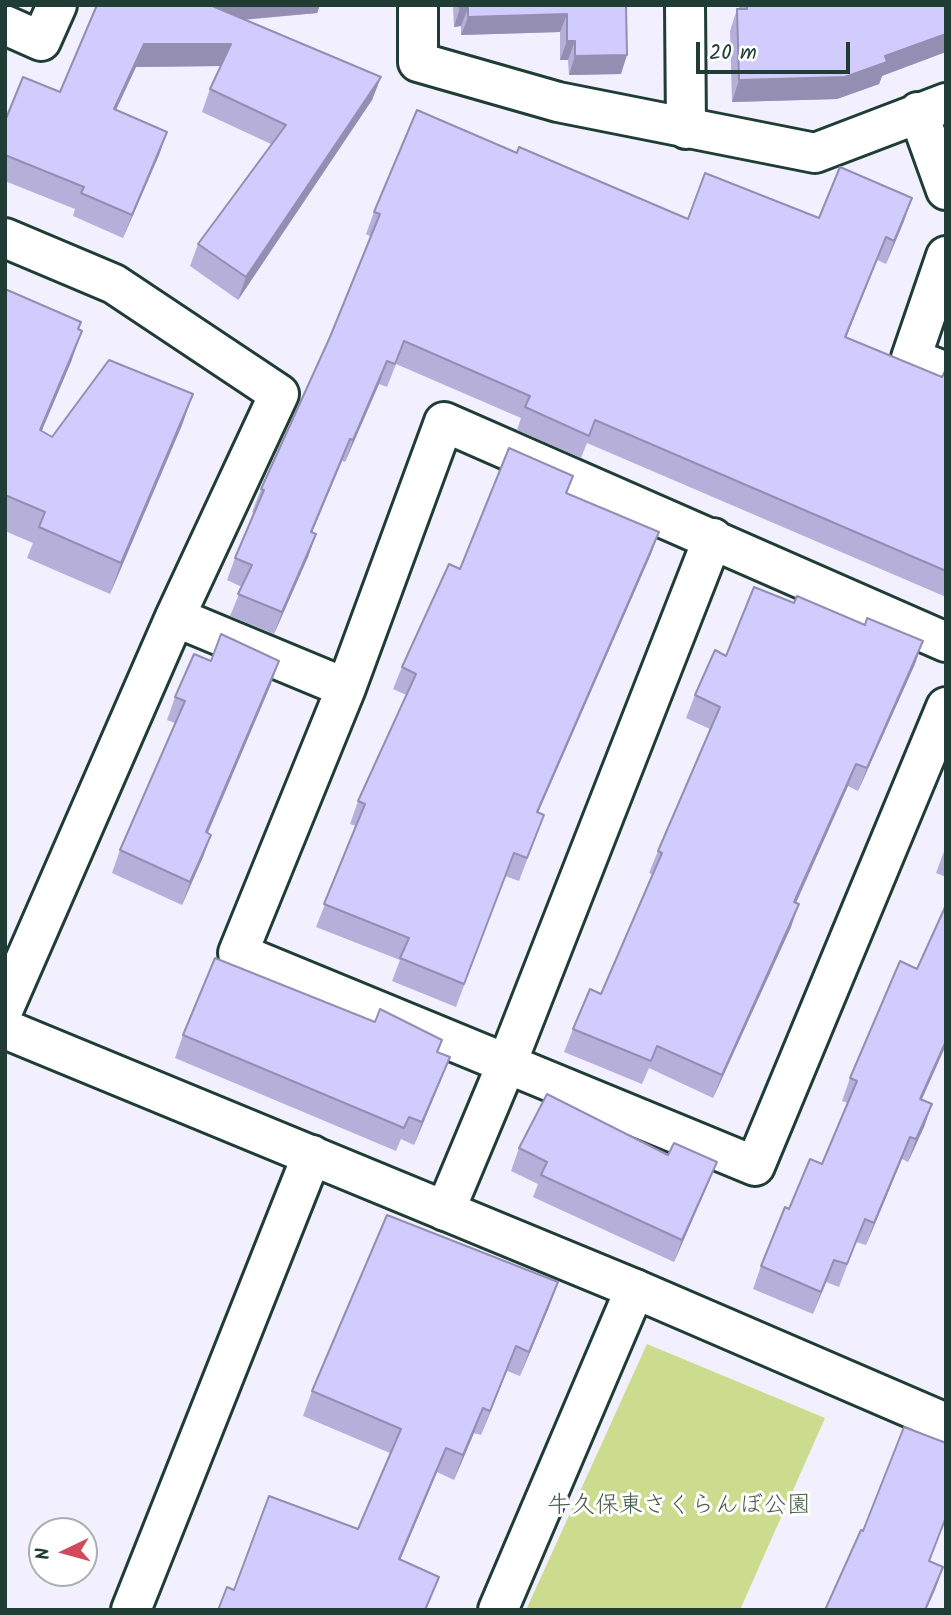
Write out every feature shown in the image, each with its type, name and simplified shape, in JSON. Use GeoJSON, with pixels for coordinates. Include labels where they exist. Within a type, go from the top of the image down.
{"type":"FeatureCollection","features":[{"type":"Feature","properties":{"kind":"street"},"geometry":{"type":"LineString","coordinates":[[5,25],[41,41],[57,5]]}},
{"type":"Feature","properties":{"kind":"street"},"geometry":{"type":"LineString","coordinates":[[418,5],[418,62],[558,102],[686,129],[816,153],[932,108],[946,190]]}},
{"type":"Feature","properties":{"kind":"street"},"geometry":{"type":"LineString","coordinates":[[685,5],[686,129]]}},
{"type":"Feature","properties":{"kind":"street"},"geometry":{"type":"LineString","coordinates":[[5,238],[114,284],[279,394],[175,617],[5,1006]]}},
{"type":"Feature","properties":{"kind":"street"},"geometry":{"type":"LineString","coordinates":[[946,256],[911,358],[946,372]]}},
{"type":"Feature","properties":{"kind":"street"},"geometry":{"type":"LineString","coordinates":[[946,642],[443,422],[346,688],[238,953],[755,1166],[946,707]]}},
{"type":"Feature","properties":{"kind":"street"},"geometry":{"type":"LineString","coordinates":[[445,1211],[507,1063],[713,538]]}},
{"type":"Feature","properties":{"kind":"street"},"geometry":{"type":"LineString","coordinates":[[175,617],[346,688]]}},
{"type":"Feature","properties":{"kind":"street"},"geometry":{"type":"LineString","coordinates":[[5,1029],[635,1289],[946,1423]]}},
{"type":"Feature","properties":{"kind":"street"},"geometry":{"type":"LineString","coordinates":[[131,1610],[312,1155]]}},
{"type":"Feature","properties":{"kind":"street"},"geometry":{"type":"LineString","coordinates":[[498,1610],[635,1289]]}},
{"type":"Feature","properties":{"kind":"green space","name":"牛久保東さくらんぼ公園"},"geometry":{"type":"Polygon","coordinates":[[[647,1344],[825,1418],[740,1610],[526,1610],[647,1344]]]}},
{"type":"Feature","properties":{"kind":"building"},"geometry":{"type":"Polygon","coordinates":[[[97,5],[210,5],[381,77],[246,277],[198,244],[286,125],[210,89],[231,44],[144,44],[114,109],[167,132],[132,215],[81,193],[84,187],[5,155],[5,121],[23,77],[60,92],[97,5]]]}},
{"type":"Feature","properties":{"kind":"building"},"geometry":{"type":"Polygon","coordinates":[[[460,5],[626,5],[627,55],[575,56],[575,41],[567,41],[567,14],[468,17],[468,8],[460,8],[460,5]]]}},
{"type":"Feature","properties":{"kind":"building"},"geometry":{"type":"Polygon","coordinates":[[[747,5],[946,5],[946,34],[885,56],[887,62],[845,77],[739,80],[737,9],[747,9],[747,5]]]}},
{"type":"Feature","properties":{"kind":"building"},"geometry":{"type":"Polygon","coordinates":[[[417,110],[517,153],[519,147],[688,219],[705,173],[819,218],[840,167],[912,198],[894,241],[886,237],[845,337],[942,377],[946,369],[946,571],[595,420],[589,436],[525,407],[530,396],[404,341],[395,364],[387,361],[353,440],[350,439],[311,532],[316,534],[282,612],[238,594],[252,565],[235,558],[264,490],[261,489],[330,337],[380,214],[374,212],[417,110]]]}},
{"type":"Feature","properties":{"kind":"building"},"geometry":{"type":"Polygon","coordinates":[[[5,289],[81,322],[78,329],[82,331],[40,430],[52,437],[109,360],[193,394],[121,563],[39,527],[45,512],[5,495],[5,289]]]}},
{"type":"Feature","properties":{"kind":"building"},"geometry":{"type":"Polygon","coordinates":[[[509,448],[573,476],[566,493],[659,532],[537,812],[544,815],[527,858],[514,853],[464,984],[400,958],[409,938],[324,904],[365,804],[358,801],[416,674],[402,667],[449,564],[460,569],[509,448]]]}},
{"type":"Feature","properties":{"kind":"building"},"geometry":{"type":"Polygon","coordinates":[[[754,587],[794,603],[797,596],[865,625],[867,618],[923,641],[867,768],[856,764],[794,902],[799,904],[722,1075],[657,1046],[651,1061],[573,1029],[590,989],[601,994],[662,853],[658,851],[720,707],[695,695],[715,650],[726,656],[754,587]]]}},
{"type":"Feature","properties":{"kind":"building"},"geometry":{"type":"Polygon","coordinates":[[[221,634],[279,661],[206,832],[211,835],[190,882],[120,850],[185,701],[175,697],[194,654],[211,661],[221,634]]]}},
{"type":"Feature","properties":{"kind":"building"},"geometry":{"type":"Polygon","coordinates":[[[946,905],[946,1041],[920,1099],[932,1104],[916,1139],[910,1137],[874,1223],[865,1219],[847,1264],[834,1260],[821,1292],[761,1266],[785,1207],[789,1209],[810,1159],[822,1164],[857,1081],[850,1078],[900,961],[917,969],[946,905]]]}},
{"type":"Feature","properties":{"kind":"building"},"geometry":{"type":"Polygon","coordinates":[[[215,958],[375,1022],[380,1009],[442,1040],[437,1052],[450,1057],[422,1122],[409,1117],[404,1128],[183,1035],[215,958]]]}},
{"type":"Feature","properties":{"kind":"building"},"geometry":{"type":"Polygon","coordinates":[[[547,1094],[668,1155],[674,1143],[717,1162],[682,1240],[541,1175],[547,1162],[519,1148],[547,1094]]]}},
{"type":"Feature","properties":{"kind":"building"},"geometry":{"type":"Polygon","coordinates":[[[387,1215],[558,1282],[529,1352],[516,1346],[490,1411],[483,1408],[463,1455],[446,1448],[399,1559],[439,1577],[425,1610],[218,1610],[227,1587],[234,1590],[269,1496],[358,1529],[401,1429],[312,1391],[387,1215]]]}},
{"type":"Feature","properties":{"kind":"building"},"geometry":{"type":"Polygon","coordinates":[[[904,1427],[946,1443],[946,1517],[929,1561],[943,1567],[925,1610],[825,1610],[861,1530],[863,1531],[904,1427]]]}}]}
